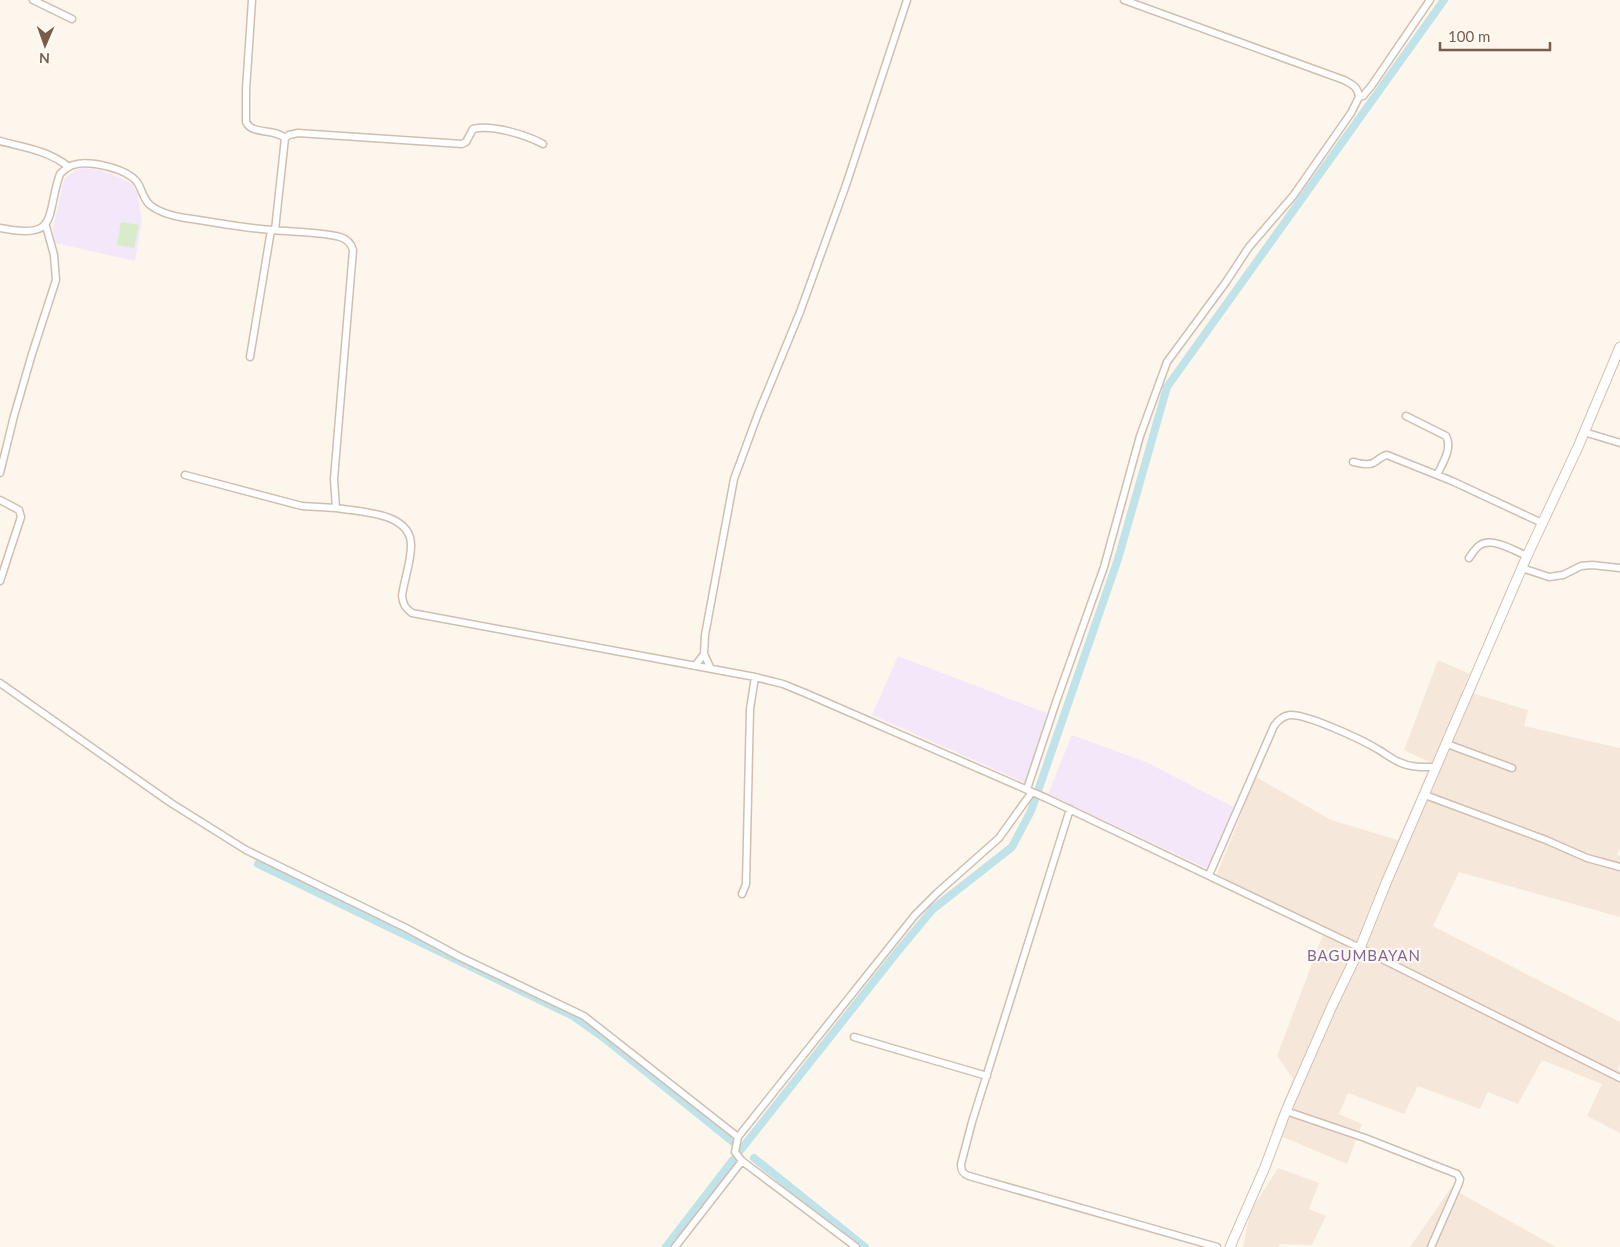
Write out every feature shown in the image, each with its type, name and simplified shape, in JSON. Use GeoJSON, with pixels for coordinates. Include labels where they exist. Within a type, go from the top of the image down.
{"type":"FeatureCollection","features":[{"type":"Feature","properties":{"kind":"main road"},"geometry":{"type":"LineString","coordinates":[[1230,1247],[1265,1167],[1286,1111],[1332,1006],[1360,948],[1386,882],[1447,744],[1526,556],[1584,432],[1620,347]]}},
{"type":"Feature","properties":{"kind":"street"},"geometry":{"type":"LineString","coordinates":[[32,0],[72,19]]}},
{"type":"Feature","properties":{"kind":"street"},"geometry":{"type":"LineString","coordinates":[[252,0],[246,90],[246,122],[253,129],[276,132],[285,138]]}},
{"type":"Feature","properties":{"kind":"street"},"geometry":{"type":"LineString","coordinates":[[711,669],[704,654],[705,634],[734,479],[758,414],[800,312],[846,185],[907,0]]}},
{"type":"Feature","properties":{"kind":"street"},"geometry":{"type":"LineString","coordinates":[[1124,0],[1344,80],[1357,89],[1359,97]]}},
{"type":"Feature","properties":{"kind":"street"},"geometry":{"type":"LineString","coordinates":[[856,1247],[742,1161],[735,1152],[738,1137],[914,915],[937,892],[1000,838],[1031,791],[1056,702],[1102,574],[1140,436],[1167,362],[1226,282],[1249,247],[1293,196],[1351,113],[1359,97],[1363,96],[1372,85],[1430,0]]}},
{"type":"Feature","properties":{"kind":"street"},"geometry":{"type":"LineString","coordinates":[[250,357],[273,230],[285,138],[289,135],[298,133],[462,144],[466,142],[473,129],[483,128],[522,134],[543,144]]}},
{"type":"Feature","properties":{"kind":"street"},"geometry":{"type":"LineString","coordinates":[[0,141],[42,151],[69,167]]}},
{"type":"Feature","properties":{"kind":"street"},"geometry":{"type":"LineString","coordinates":[[0,228],[30,232],[46,226],[50,219],[60,174],[69,167],[84,164],[103,166],[130,176],[137,182],[147,203],[162,212],[176,217],[339,237],[350,242],[353,250],[334,479],[336,508]]}},
{"type":"Feature","properties":{"kind":"street"},"geometry":{"type":"LineString","coordinates":[[0,472],[19,398],[56,280],[54,255],[46,226]]}},
{"type":"Feature","properties":{"kind":"street"},"geometry":{"type":"LineString","coordinates":[[1406,416],[1446,436],[1448,439],[1448,450],[1438,475]]}},
{"type":"Feature","properties":{"kind":"street"},"geometry":{"type":"LineString","coordinates":[[1584,432],[1620,444]]}},
{"type":"Feature","properties":{"kind":"street"},"geometry":{"type":"LineString","coordinates":[[1352,462],[1371,464],[1381,456],[1387,455],[1438,475],[1542,523]]}},
{"type":"Feature","properties":{"kind":"street"},"geometry":{"type":"LineString","coordinates":[[185,475],[302,506],[336,508],[386,517],[397,521],[407,528],[410,537],[411,547],[402,596],[406,609],[412,613],[755,677],[783,684],[1070,809],[1360,948],[1620,1078]]}},
{"type":"Feature","properties":{"kind":"street"},"geometry":{"type":"LineString","coordinates":[[0,500],[19,510],[20,517],[0,581]]}},
{"type":"Feature","properties":{"kind":"street"},"geometry":{"type":"LineString","coordinates":[[1469,558],[1478,547],[1488,543],[1499,545],[1526,556]]}},
{"type":"Feature","properties":{"kind":"street"},"geometry":{"type":"LineString","coordinates":[[1522,568],[1549,577],[1563,575],[1570,570],[1587,566],[1620,568]]}},
{"type":"Feature","properties":{"kind":"street"},"geometry":{"type":"LineString","coordinates":[[695,666],[704,654]]}},
{"type":"Feature","properties":{"kind":"street"},"geometry":{"type":"LineString","coordinates":[[742,894],[746,884],[750,709],[755,677]]}},
{"type":"Feature","properties":{"kind":"street"},"geometry":{"type":"LineString","coordinates":[[0,683],[171,803],[246,850],[406,928],[460,957],[584,1016],[738,1137]]}},
{"type":"Feature","properties":{"kind":"street"},"geometry":{"type":"LineString","coordinates":[[1209,875],[1274,726],[1282,717],[1290,715],[1314,720],[1378,749],[1397,762],[1406,765],[1437,767]]}},
{"type":"Feature","properties":{"kind":"street"},"geometry":{"type":"LineString","coordinates":[[1447,744],[1512,768]]}},
{"type":"Feature","properties":{"kind":"street"},"geometry":{"type":"LineString","coordinates":[[1425,795],[1513,827],[1587,858],[1620,867]]}},
{"type":"Feature","properties":{"kind":"street"},"geometry":{"type":"LineString","coordinates":[[1070,809],[987,1076],[961,1164],[961,1170],[964,1174],[1217,1247]]}},
{"type":"Feature","properties":{"kind":"street"},"geometry":{"type":"LineString","coordinates":[[854,1037],[987,1076]]}},
{"type":"Feature","properties":{"kind":"street"},"geometry":{"type":"LineString","coordinates":[[1286,1111],[1365,1138],[1457,1174],[1460,1184],[1432,1247]]}},
{"type":"Feature","properties":{"kind":"street"},"geometry":{"type":"LineString","coordinates":[[675,1247],[742,1161]]}},
{"type":"Feature","properties":{"kind":"shaded area"},"geometry":{"type":"Polygon","coordinates":[[[83,168],[100,170],[132,184],[137,193],[142,220],[135,261],[55,243],[53,228],[64,179],[76,170],[83,168]]]}},
{"type":"Feature","properties":{"kind":"shaded area"},"geometry":{"type":"Polygon","coordinates":[[[898,656],[1047,713],[1026,783],[872,715],[898,656]]]}},
{"type":"Feature","properties":{"kind":"shaded area"},"geometry":{"type":"Polygon","coordinates":[[[1438,660],[1470,674],[1462,690],[1528,710],[1524,726],[1620,748],[1620,848],[1617,855],[1620,856],[1620,917],[1459,872],[1433,926],[1620,1022],[1620,1064],[1618,1069],[1620,1071],[1620,1133],[1587,1116],[1602,1084],[1542,1060],[1518,1104],[1488,1092],[1480,1109],[1418,1086],[1404,1114],[1348,1093],[1339,1114],[1362,1124],[1347,1164],[1271,1132],[1293,1079],[1277,1056],[1325,929],[1217,874],[1256,777],[1331,820],[1398,840],[1431,763],[1404,750],[1438,660]]]}},
{"type":"Feature","properties":{"kind":"shaded area"},"geometry":{"type":"Polygon","coordinates":[[[1072,735],[1146,762],[1237,809],[1210,870],[1048,794],[1072,735]]]}},
{"type":"Feature","properties":{"kind":"shaded area"},"geometry":{"type":"Polygon","coordinates":[[[1278,1168],[1319,1183],[1309,1209],[1326,1216],[1312,1245],[1280,1244],[1279,1247],[1243,1247],[1250,1212],[1278,1168]]]}},
{"type":"Feature","properties":{"kind":"shaded area"},"geometry":{"type":"Polygon","coordinates":[[[1451,1188],[1556,1247],[1410,1247],[1451,1188]]]}},
{"type":"Feature","properties":{"kind":"green space"},"geometry":{"type":"Polygon","coordinates":[[[121,222],[139,225],[134,248],[117,245],[121,222]]]}},
{"type":"Feature","properties":{"kind":"waterway"},"geometry":{"type":"LineString","coordinates":[[739,1152],[933,909],[1012,847],[1031,811],[1118,559],[1167,387],[1444,0]]}},
{"type":"Feature","properties":{"kind":"waterway"},"geometry":{"type":"LineString","coordinates":[[258,864],[573,1016],[604,1038],[733,1142]]}},
{"type":"Feature","properties":{"kind":"waterway"},"geometry":{"type":"LineString","coordinates":[[754,1158],[865,1247]]}},
{"type":"Feature","properties":{"kind":"waterway"},"geometry":{"type":"LineString","coordinates":[[666,1247],[733,1160]]}},
{"type":"Feature","properties":{"kind":"district","name":"BAGUMBAYAN"},"geometry":{"type":"Point","coordinates":[1364,955]}}]}
